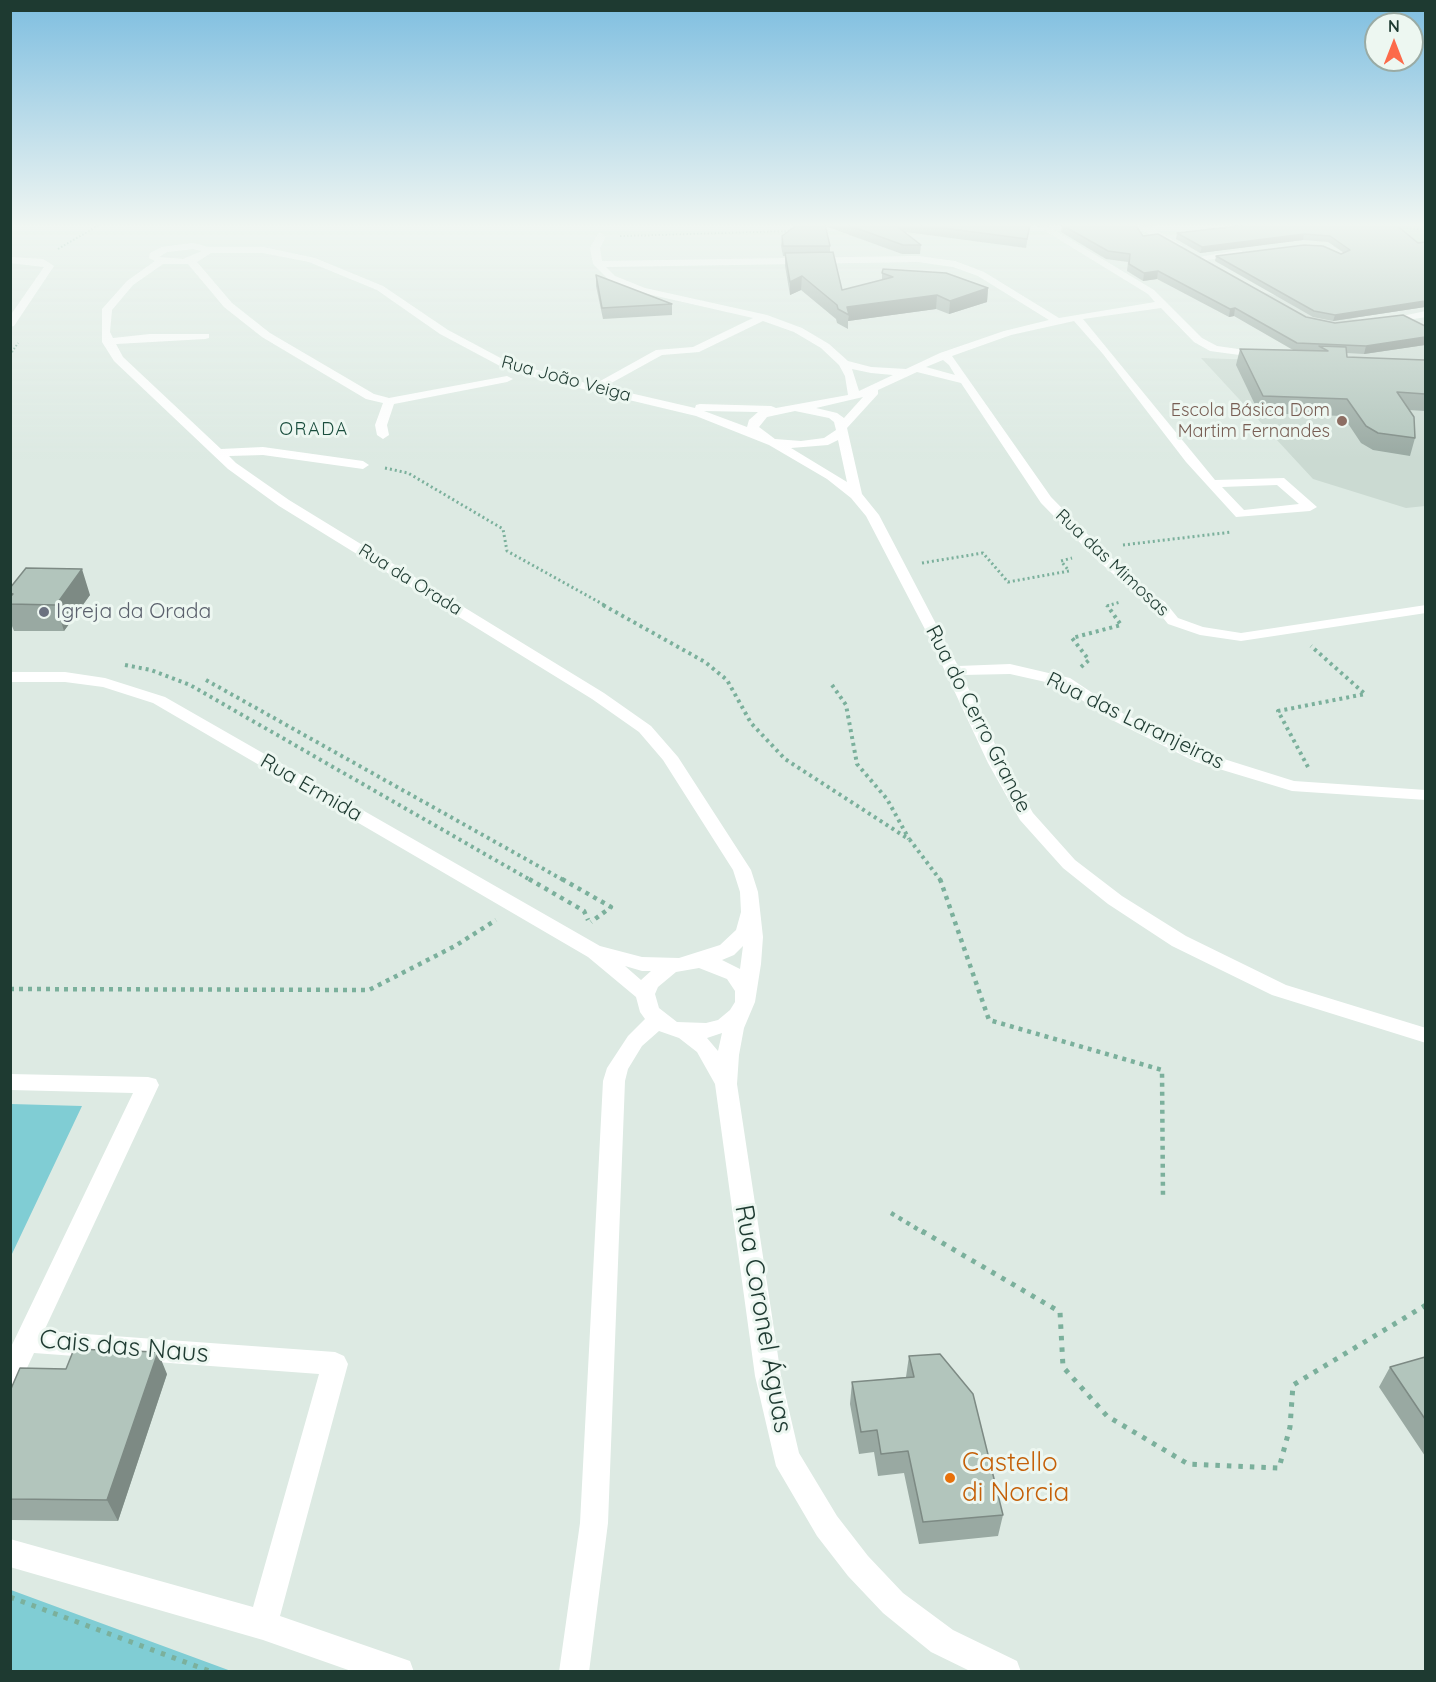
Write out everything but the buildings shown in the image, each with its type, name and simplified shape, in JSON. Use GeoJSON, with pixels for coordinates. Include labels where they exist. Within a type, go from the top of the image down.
{"type":"FeatureCollection","features":[{"type":"Feature","properties":{"kind":"street"},"geometry":{"type":"LineString","coordinates":[[112,302],[106,309],[107,342],[150,337],[205,336]]}},
{"type":"Feature","properties":{"kind":"street"},"geometry":{"type":"LineString","coordinates":[[226,302],[266,335],[370,397],[389,401],[507,379]]}},
{"type":"Feature","properties":{"kind":"street","name":"Rua João Veiga"},"geometry":{"type":"LineString","coordinates":[[401,302],[444,332],[504,364],[665,404]]}},
{"type":"Feature","properties":{"kind":"street"},"geometry":{"type":"LineString","coordinates":[[698,302],[763,317],[798,330],[825,346],[844,363],[850,376],[854,397]]}},
{"type":"Feature","properties":{"kind":"street"},"geometry":{"type":"LineString","coordinates":[[1027,302],[1057,321]]}},
{"type":"Feature","properties":{"kind":"street"},"geometry":{"type":"LineString","coordinates":[[665,404],[728,409],[782,409],[836,402],[883,385],[944,355],[1057,321],[1164,304],[1198,339],[1214,349],[1242,354],[1276,356]]}},
{"type":"Feature","properties":{"kind":"street"},"geometry":{"type":"LineString","coordinates":[[10,324],[16,308]]}},
{"type":"Feature","properties":{"kind":"street"},"geometry":{"type":"LineString","coordinates":[[1375,322],[1425,314]]}},
{"type":"Feature","properties":{"kind":"street"},"geometry":{"type":"LineString","coordinates":[[595,388],[660,352],[695,350],[763,317]]}},
{"type":"Feature","properties":{"kind":"street"},"geometry":{"type":"LineString","coordinates":[[1076,317],[1212,484],[1241,514],[1310,507],[1280,481],[1212,484]]}},
{"type":"Feature","properties":{"kind":"street","name":"Rua da Orada"},"geometry":{"type":"LineString","coordinates":[[107,342],[118,359],[217,453],[284,502],[598,696],[645,729],[670,756],[742,870],[749,892],[753,937],[751,964],[745,996],[728,1055],[726,1084]]}},
{"type":"Feature","properties":{"kind":"street","name":"Rua das Mimosas"},"geometry":{"type":"LineString","coordinates":[[944,355],[953,363],[1046,501],[1098,553],[1147,597],[1160,605],[1173,621],[1200,631],[1241,637],[1425,609]]}},
{"type":"Feature","properties":{"kind":"street"},"geometry":{"type":"LineString","coordinates":[[844,363],[872,370],[912,370],[963,380]]}},
{"type":"Feature","properties":{"kind":"street"},"geometry":{"type":"LineString","coordinates":[[665,404],[700,413],[768,440],[816,444],[837,436],[867,398],[883,385]]}},
{"type":"Feature","properties":{"kind":"street"},"geometry":{"type":"LineString","coordinates":[[383,435],[381,425],[389,401]]}},
{"type":"Feature","properties":{"kind":"street"},"geometry":{"type":"LineString","coordinates":[[795,408],[833,415],[843,429],[856,495]]}},
{"type":"Feature","properties":{"kind":"street"},"geometry":{"type":"LineString","coordinates":[[768,440],[756,433],[753,423],[763,414],[782,409]]}},
{"type":"Feature","properties":{"kind":"street","name":"Rua do Cerro Grande"},"geometry":{"type":"LineString","coordinates":[[768,440],[831,476],[856,495],[872,515],[936,637],[950,671],[996,763],[1026,816],[1069,864],[1115,900],[1179,941],[1279,990],[1425,1036]]}},
{"type":"Feature","properties":{"kind":"street"},"geometry":{"type":"LineString","coordinates":[[217,453],[263,451],[363,465]]}},
{"type":"Feature","properties":{"kind":"street","name":"Rua das Laranjeiras"},"geometry":{"type":"LineString","coordinates":[[950,671],[1010,669],[1065,682],[1118,717],[1203,758],[1292,786],[1425,795]]}},
{"type":"Feature","properties":{"kind":"street","name":"Rua Ermida"},"geometry":{"type":"LineString","coordinates":[[10,677],[65,678],[105,683],[159,700],[595,952]]}},
{"type":"Feature","properties":{"kind":"street"},"geometry":{"type":"LineString","coordinates":[[645,994],[649,983],[670,966],[692,962],[727,950],[745,932],[749,912]]}},
{"type":"Feature","properties":{"kind":"street"},"geometry":{"type":"LineString","coordinates":[[595,952],[642,964],[712,963],[734,974],[745,996],[738,1015],[724,1025],[706,1031],[686,1032],[670,1028],[650,1012],[645,994],[595,952]]}},
{"type":"Feature","properties":{"kind":"street"},"geometry":{"type":"LineString","coordinates":[[574,1671],[594,1523],[614,1081],[618,1068],[635,1041],[658,1020]]}},
{"type":"Feature","properties":{"kind":"street"},"geometry":{"type":"LineString","coordinates":[[686,1032],[704,1047],[717,1064],[726,1084]]}},
{"type":"Feature","properties":{"kind":"street","name":"Cais das Naus"},"geometry":{"type":"LineString","coordinates":[[10,1082],[148,1085],[27,1341],[335,1364],[262,1625]]}},
{"type":"Feature","properties":{"kind":"street","name":"Rua Coronel Águas"},"geometry":{"type":"LineString","coordinates":[[726,1084],[768,1376],[786,1457],[826,1526],[893,1604],[942,1641],[1006,1671]]}},
{"type":"Feature","properties":{"kind":"street"},"geometry":{"type":"LineString","coordinates":[[10,1377],[27,1341]]}},
{"type":"Feature","properties":{"kind":"street"},"geometry":{"type":"LineString","coordinates":[[10,1553],[262,1625],[399,1671]]}},
{"type":"Feature","properties":{"kind":"path"},"geometry":{"type":"LineString","coordinates":[[363,465],[408,473],[503,529],[507,551],[705,662],[727,680],[751,723],[785,759],[910,840]]}},
{"type":"Feature","properties":{"kind":"path"},"geometry":{"type":"LineString","coordinates":[[899,567],[983,553],[1008,582],[1069,571],[1061,561],[1127,544],[1254,529],[1241,514]]}},
{"type":"Feature","properties":{"kind":"path"},"geometry":{"type":"LineString","coordinates":[[1065,682],[1089,660],[1072,638],[1121,625],[1106,605],[1147,597]]}},
{"type":"Feature","properties":{"kind":"path"},"geometry":{"type":"LineString","coordinates":[[1293,630],[1365,694],[1278,711],[1320,788]]}},
{"type":"Feature","properties":{"kind":"path"},"geometry":{"type":"LineString","coordinates":[[206,680],[611,907],[586,926]]}},
{"type":"Feature","properties":{"kind":"path"},"geometry":{"type":"LineString","coordinates":[[832,685],[846,705],[857,764],[887,799],[910,840],[941,881],[989,1020],[1162,1070],[1163,1199]]}},
{"type":"Feature","properties":{"kind":"path"},"geometry":{"type":"LineString","coordinates":[[10,989],[369,990],[455,946],[518,907]]}},
{"type":"Feature","properties":{"kind":"path"},"geometry":{"type":"LineString","coordinates":[[891,1213],[1060,1312],[1063,1367],[1107,1416],[1188,1464],[1279,1468],[1290,1427],[1293,1385],[1425,1305]]}},
{"type":"Feature","properties":{"kind":"path"},"geometry":{"type":"LineString","coordinates":[[10,1597],[212,1671]]}},
{"type":"Feature","properties":{"kind":"shaded area","name":"Escola Básica Dom Martim Fernandes"},"geometry":{"type":"Polygon","coordinates":[[[1215,302],[1299,302],[1425,339],[1425,506],[1406,508],[1313,479],[1201,358],[1316,362],[1215,302]]]}},
{"type":"Feature","properties":{"kind":"water"},"geometry":{"type":"Polygon","coordinates":[[[10,1104],[82,1106],[11,1256],[10,1104]]]}},
{"type":"Feature","properties":{"kind":"water"},"geometry":{"type":"Polygon","coordinates":[[[11,1590],[231,1671],[11,1671],[11,1590]]]}},
{"type":"Feature","properties":{"kind":"place","name":"Escola Básica Dom Martim Fernandes"},"geometry":{"type":"Point","coordinates":[1342,421]}},
{"type":"Feature","properties":{"kind":"place","name":"Igreja da Orada"},"geometry":{"type":"Point","coordinates":[44,612]}},
{"type":"Feature","properties":{"kind":"place","name":"Castello di Norcia"},"geometry":{"type":"Point","coordinates":[950,1478]}},
{"type":"Feature","properties":{"kind":"district","name":"ORADA"},"geometry":{"type":"Point","coordinates":[314,430]}}]}
